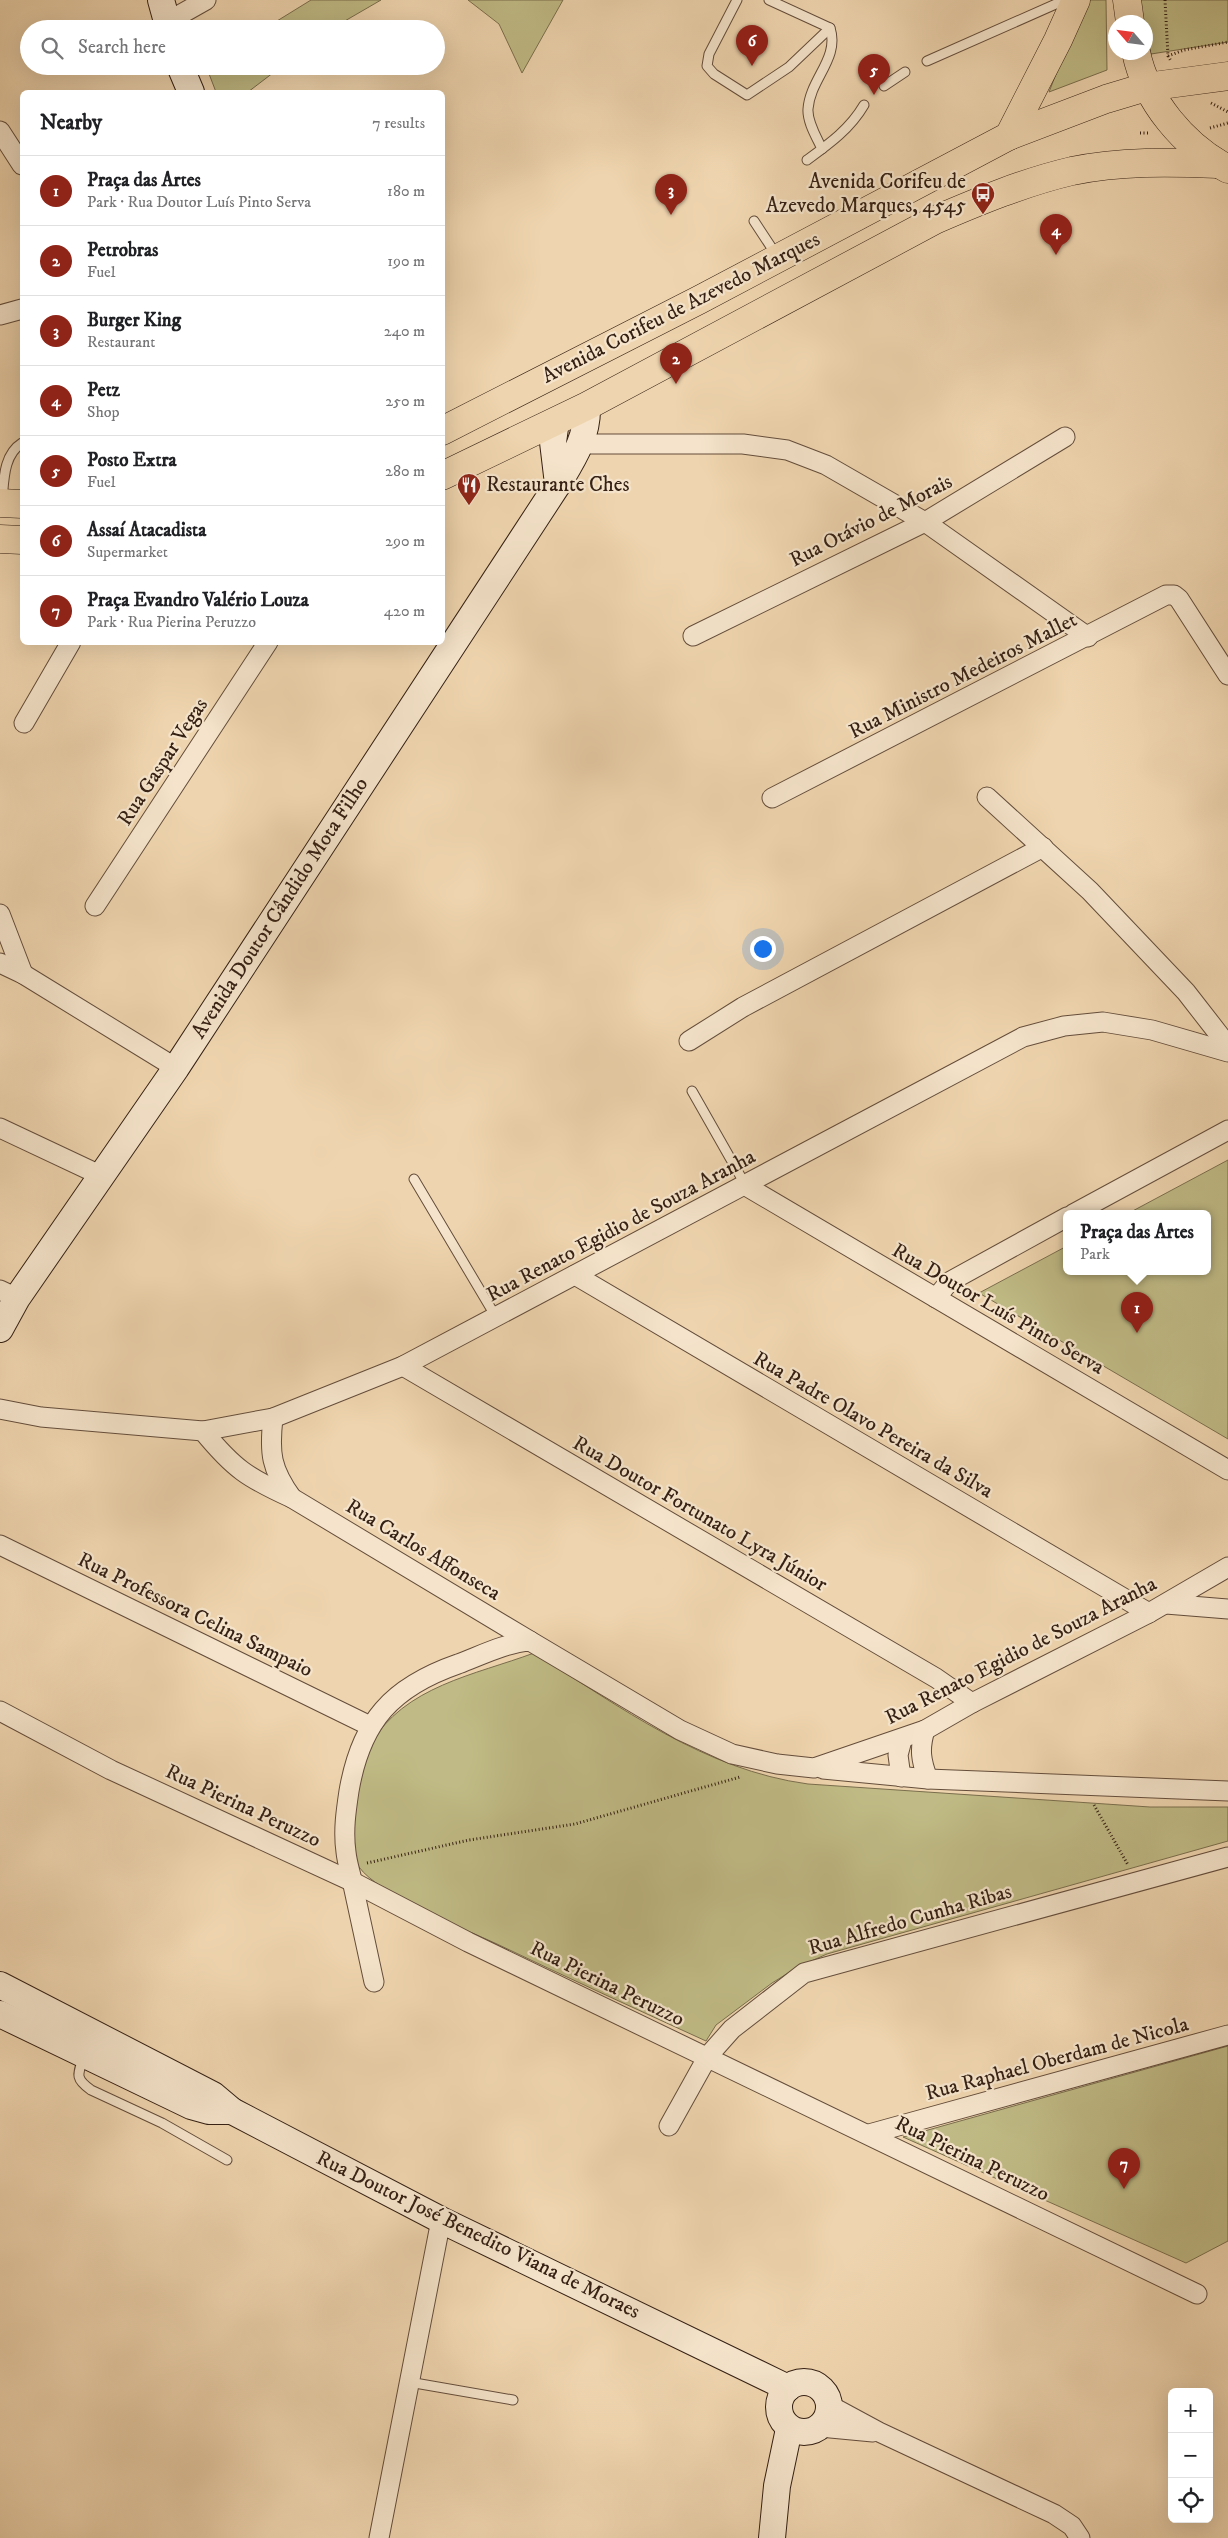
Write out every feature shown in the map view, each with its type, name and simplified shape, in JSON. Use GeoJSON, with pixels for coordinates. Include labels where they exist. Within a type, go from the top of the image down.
{"type":"FeatureCollection","features":[{"type":"Feature","properties":{"kind":"main road"},"geometry":{"type":"LineString","coordinates":[[1009,136],[1035,88],[1076,0]]}},
{"type":"Feature","properties":{"kind":"main road"},"geometry":{"type":"LineString","coordinates":[[1128,0],[1129,15]]}},
{"type":"Feature","properties":{"kind":"main road"},"geometry":{"type":"LineString","coordinates":[[1138,60],[1146,87],[1180,134],[1225,165]]}},
{"type":"Feature","properties":{"kind":"main road"},"geometry":{"type":"LineString","coordinates":[[183,75],[189,90]]}},
{"type":"Feature","properties":{"kind":"main road","name":"Avenida Corifeu de Azevedo Marques"},"geometry":{"type":"LineString","coordinates":[[445,429],[778,258],[1009,136],[1106,99],[1146,87],[1228,76]]}},
{"type":"Feature","properties":{"kind":"main road","name":"Avenida Corifeu de Azevedo Marques"},"geometry":{"type":"LineString","coordinates":[[445,475],[587,406],[934,220],[977,202],[1073,171],[1157,162],[1225,165]]}},
{"type":"Feature","properties":{"kind":"main road"},"geometry":{"type":"LineString","coordinates":[[558,484],[553,442],[564,369]]}},
{"type":"Feature","properties":{"kind":"main road","name":"Avenida Doutor Cândido Mota Filho"},"geometry":{"type":"LineString","coordinates":[[0,1329],[8,1294],[102,1176],[176,1068],[558,484],[582,444],[588,417],[587,406]]}},
{"type":"Feature","properties":{"kind":"main road"},"geometry":{"type":"LineString","coordinates":[[0,539],[20,540]]}},
{"type":"Feature","properties":{"kind":"main road","name":"Rua Doutor José Benedito Viana de Moraes"},"geometry":{"type":"LineString","coordinates":[[1,1987],[191,2106],[209,2111],[232,2111],[441,2220],[725,2357],[802,2415]]}},
{"type":"Feature","properties":{"kind":"main road","name":"Rua Doutor José Benedito Viana de Moraes"},"geometry":{"type":"LineString","coordinates":[[0,2014],[90,2044]]}},
{"type":"Feature","properties":{"kind":"main road"},"geometry":{"type":"LineString","coordinates":[[772,2538],[777,2486],[802,2415]]}},
{"type":"Feature","properties":{"kind":"street"},"geometry":{"type":"LineString","coordinates":[[166,17],[206,0]]}},
{"type":"Feature","properties":{"kind":"street"},"geometry":{"type":"LineString","coordinates":[[0,131],[20,162]]}},
{"type":"Feature","properties":{"kind":"street"},"geometry":{"type":"LineString","coordinates":[[0,315],[20,310]]}},
{"type":"Feature","properties":{"kind":"street","name":"Rua Otávio de Morais"},"geometry":{"type":"LineString","coordinates":[[692,636],[925,522],[1065,437]]}},
{"type":"Feature","properties":{"kind":"street"},"geometry":{"type":"LineString","coordinates":[[582,444],[743,444],[787,450],[826,465],[925,522],[1088,637]]}},
{"type":"Feature","properties":{"kind":"street","name":"Rua Ministro Medeiros Mallet"},"geometry":{"type":"LineString","coordinates":[[772,798],[1166,596],[1174,595],[1182,604],[1228,675]]}},
{"type":"Feature","properties":{"kind":"street"},"geometry":{"type":"LineString","coordinates":[[24,723],[68,645]]}},
{"type":"Feature","properties":{"kind":"street","name":"Rua Gaspar Vegas"},"geometry":{"type":"LineString","coordinates":[[95,906],[266,645]]}},
{"type":"Feature","properties":{"kind":"street"},"geometry":{"type":"LineString","coordinates":[[987,797],[1090,891],[1186,992],[1228,1046]]}},
{"type":"Feature","properties":{"kind":"street"},"geometry":{"type":"LineString","coordinates":[[689,1042],[743,1006],[1042,847]]}},
{"type":"Feature","properties":{"kind":"street"},"geometry":{"type":"LineString","coordinates":[[0,914],[23,974]]}},
{"type":"Feature","properties":{"kind":"street"},"geometry":{"type":"LineString","coordinates":[[0,963],[23,974],[176,1068]]}},
{"type":"Feature","properties":{"kind":"street","name":"Rua Renato Egidio de Souza Aranha"},"geometry":{"type":"LineString","coordinates":[[0,1409],[20,1414],[203,1431],[272,1418],[403,1366],[746,1186],[1023,1037],[1064,1026],[1103,1022],[1152,1030],[1228,1052]]}},
{"type":"Feature","properties":{"kind":"street"},"geometry":{"type":"LineString","coordinates":[[0,1128],[102,1176]]}},
{"type":"Feature","properties":{"kind":"street"},"geometry":{"type":"LineString","coordinates":[[1079,1210],[1228,1130]]}},
{"type":"Feature","properties":{"kind":"street","name":"Rua Doutor Luís Pinto Serva"},"geometry":{"type":"LineString","coordinates":[[746,1186],[1228,1470]]}},
{"type":"Feature","properties":{"kind":"street"},"geometry":{"type":"LineString","coordinates":[[936,1298],[949,1282],[1063,1219]]}},
{"type":"Feature","properties":{"kind":"street","name":"Rua Padre Olavo Pereira da Silva"},"geometry":{"type":"LineString","coordinates":[[575,1276],[1149,1613]]}},
{"type":"Feature","properties":{"kind":"street","name":"Rua Doutor Fortunato Lyra Júnior"},"geometry":{"type":"LineString","coordinates":[[403,1366],[936,1678],[972,1703]]}},
{"type":"Feature","properties":{"kind":"street"},"geometry":{"type":"LineString","coordinates":[[0,1396],[20,1414]]}},
{"type":"Feature","properties":{"kind":"street","name":"Rua Carlos Affonseca"},"geometry":{"type":"LineString","coordinates":[[272,1418],[271,1457],[278,1478],[292,1498]]}},
{"type":"Feature","properties":{"kind":"street","name":"Rua Carlos Affonseca"},"geometry":{"type":"LineString","coordinates":[[203,1431],[233,1466],[253,1480],[292,1498],[530,1641]]}},
{"type":"Feature","properties":{"kind":"street","name":"Rua Professora Celina Sampaio"},"geometry":{"type":"LineString","coordinates":[[0,1545],[370,1726]]}},
{"type":"Feature","properties":{"kind":"street","name":"Rua Renato Egidio de Souza Aranha"},"geometry":{"type":"LineString","coordinates":[[530,1641],[680,1730],[732,1754],[778,1764],[814,1768],[902,1740],[925,1730],[972,1703],[1166,1604],[1228,1567]]}},
{"type":"Feature","properties":{"kind":"street"},"geometry":{"type":"LineString","coordinates":[[1166,1604],[1228,1609]]}},
{"type":"Feature","properties":{"kind":"street"},"geometry":{"type":"LineString","coordinates":[[374,1982],[350,1873],[344,1832],[346,1810],[359,1749],[370,1726],[388,1703],[407,1687],[433,1672],[510,1645],[530,1641]]}},
{"type":"Feature","properties":{"kind":"street","name":"Rua Pierina Peruzzo"},"geometry":{"type":"LineString","coordinates":[[0,1711],[111,1770],[350,1873],[468,1942],[708,2056],[1197,2294]]}},
{"type":"Feature","properties":{"kind":"street"},"geometry":{"type":"LineString","coordinates":[[925,1730],[920,1745],[920,1760],[928,1779]]}},
{"type":"Feature","properties":{"kind":"street"},"geometry":{"type":"LineString","coordinates":[[901,1777],[898,1755],[902,1740]]}},
{"type":"Feature","properties":{"kind":"street"},"geometry":{"type":"LineString","coordinates":[[814,1768],[928,1779],[1228,1791]]}},
{"type":"Feature","properties":{"kind":"street","name":"Rua Alfredo Cunha Ribas"},"geometry":{"type":"LineString","coordinates":[[669,2126],[708,2056],[732,2029],[804,1973],[1228,1856]]}},
{"type":"Feature","properties":{"kind":"street","name":"Rua Raphael Oberdam de Nicola"},"geometry":{"type":"LineString","coordinates":[[869,2134],[1228,2035]]}},
{"type":"Feature","properties":{"kind":"street"},"geometry":{"type":"LineString","coordinates":[[379,2538],[441,2220]]}},
{"type":"Feature","properties":{"kind":"street","name":"Rua Doutor José Benedito Viana de Moraes"},"geometry":{"type":"LineString","coordinates":[[802,2415],[879,2432],[1054,2514],[1072,2526],[1080,2538]]}},
{"type":"Feature","properties":{"kind":"lane"},"geometry":{"type":"LineString","coordinates":[[737,0],[709,54],[707,66],[714,74],[747,95],[789,67],[830,28]]}},
{"type":"Feature","properties":{"kind":"lane"},"geometry":{"type":"LineString","coordinates":[[769,0],[830,28],[834,39],[832,52],[817,80],[807,110],[822,149]]}},
{"type":"Feature","properties":{"kind":"lane"},"geometry":{"type":"LineString","coordinates":[[927,60],[1065,0]]}},
{"type":"Feature","properties":{"kind":"lane"},"geometry":{"type":"LineString","coordinates":[[884,86],[905,72]]}},
{"type":"Feature","properties":{"kind":"lane"},"geometry":{"type":"LineString","coordinates":[[806,160],[849,126],[864,104]]}},
{"type":"Feature","properties":{"kind":"lane"},"geometry":{"type":"LineString","coordinates":[[754,220],[778,258]]}},
{"type":"Feature","properties":{"kind":"lane"},"geometry":{"type":"LineString","coordinates":[[8,504],[4,475],[11,452],[20,445]]}},
{"type":"Feature","properties":{"kind":"lane"},"geometry":{"type":"LineString","coordinates":[[692,1090],[746,1186]]}},
{"type":"Feature","properties":{"kind":"lane"},"geometry":{"type":"LineString","coordinates":[[414,1179],[497,1317]]}},
{"type":"Feature","properties":{"kind":"lane"},"geometry":{"type":"LineString","coordinates":[[90,2044],[78,2073],[80,2082],[91,2090],[162,2123],[227,2160]]}},
{"type":"Feature","properties":{"kind":"lane"},"geometry":{"type":"LineString","coordinates":[[409,2382],[513,2400]]}},
{"type":"Feature","properties":{"kind":"path"},"geometry":{"type":"LineString","coordinates":[[1165,0],[1168,56],[1184,50],[1228,42]]}},
{"type":"Feature","properties":{"kind":"path"},"geometry":{"type":"LineString","coordinates":[[1208,101],[1228,112]]}},
{"type":"Feature","properties":{"kind":"path"},"geometry":{"type":"LineString","coordinates":[[350,1873],[358,1865],[469,1840],[575,1824],[741,1776]]}},
{"type":"Feature","properties":{"kind":"path"},"geometry":{"type":"LineString","coordinates":[[1093,1802],[1130,1869]]}},
{"type":"Feature","properties":{"kind":"shaded area"},"geometry":{"type":"Polygon","coordinates":[[[311,0],[381,0],[347,20],[279,20],[311,0]]]}},
{"type":"Feature","properties":{"kind":"shaded area"},"geometry":{"type":"Polygon","coordinates":[[[468,0],[563,0],[522,73],[499,24],[468,0]]]}},
{"type":"Feature","properties":{"kind":"shaded area"},"geometry":{"type":"Polygon","coordinates":[[[1085,0],[1106,0],[1107,70],[1049,92],[1085,0]]]}},
{"type":"Feature","properties":{"kind":"shaded area"},"geometry":{"type":"Polygon","coordinates":[[[1136,0],[1228,0],[1228,42],[1153,54],[1153,15],[1140,15],[1136,0]]]}},
{"type":"Feature","properties":{"kind":"shaded area"},"geometry":{"type":"Polygon","coordinates":[[[209,75],[270,75],[251,90],[215,90],[209,75]]]}},
{"type":"Feature","properties":{"kind":"shaded area"},"geometry":{"type":"Polygon","coordinates":[[[1228,1160],[1228,1439],[979,1293],[1063,1248],[1063,1275],[1211,1275],[1211,1210],[1134,1210],[1228,1160]]]}},
{"type":"Feature","properties":{"kind":"shaded area"},"geometry":{"type":"Polygon","coordinates":[[[534,1653],[665,1734],[699,1751],[770,1777],[808,1784],[1150,1807],[1228,1807],[1228,1841],[827,1954],[798,1967],[772,1983],[716,2025],[706,2041],[423,1910],[384,1888],[369,1877],[359,1867],[355,1859],[351,1840],[362,1768],[370,1745],[384,1725],[421,1696],[443,1685],[534,1653]]]}},
{"type":"Feature","properties":{"kind":"shaded area"},"geometry":{"type":"Polygon","coordinates":[[[1228,2046],[1228,2241],[1186,2263],[903,2137],[1228,2046]]]}},
{"type":"Feature","properties":{"kind":"place","name":"Assaí Atacadista"},"geometry":{"type":"Point","coordinates":[752,66]}},
{"type":"Feature","properties":{"kind":"place","name":"Posto Extra"},"geometry":{"type":"Point","coordinates":[874,95]}},
{"type":"Feature","properties":{"kind":"place","name":"Burger King"},"geometry":{"type":"Point","coordinates":[671,215]}},
{"type":"Feature","properties":{"kind":"place","name":"Avenida Corifeu de Azevedo Marques, 4545"},"geometry":{"type":"Point","coordinates":[983,215]}},
{"type":"Feature","properties":{"kind":"place","name":"Petz"},"geometry":{"type":"Point","coordinates":[1056,255]}},
{"type":"Feature","properties":{"kind":"place","name":"Petrobras"},"geometry":{"type":"Point","coordinates":[676,384]}},
{"type":"Feature","properties":{"kind":"place","name":"Restaurante Ches"},"geometry":{"type":"Point","coordinates":[469,506]}},
{"type":"Feature","properties":{"kind":"place","name":"Praça das Artes"},"geometry":{"type":"Point","coordinates":[1137,1333]}},
{"type":"Feature","properties":{"kind":"place","name":"Praça Evandro Valério Louza"},"geometry":{"type":"Point","coordinates":[1124,2189]}}]}
